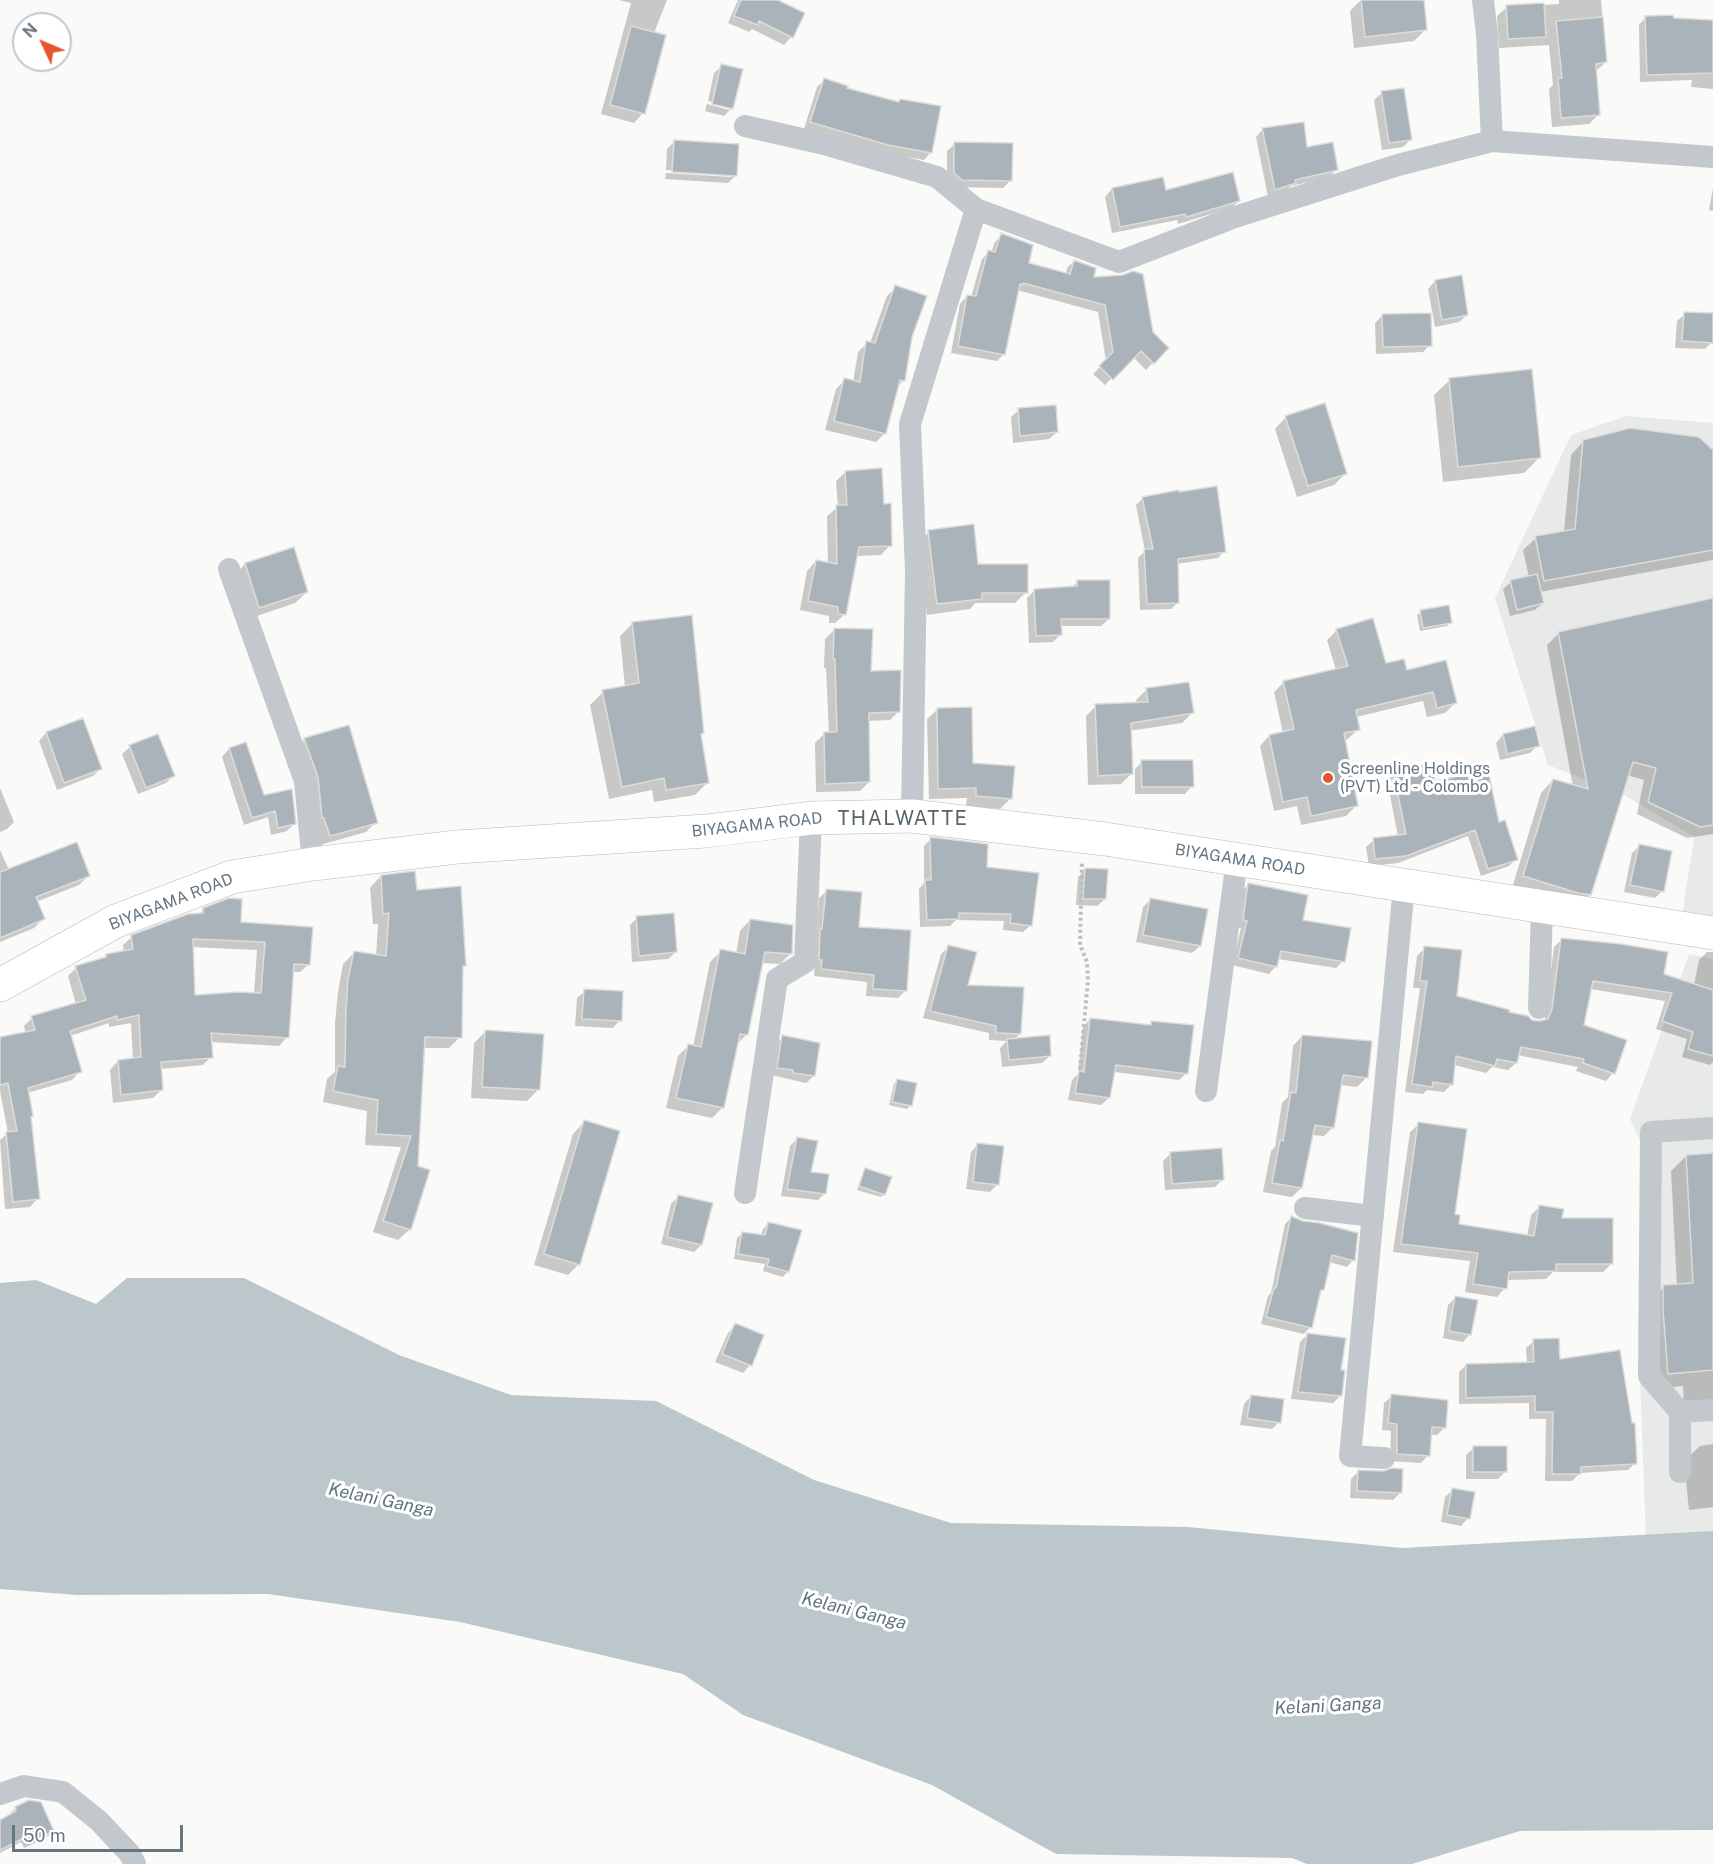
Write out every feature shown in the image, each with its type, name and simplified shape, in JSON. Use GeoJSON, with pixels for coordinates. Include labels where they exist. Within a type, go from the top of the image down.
{"type":"FeatureCollection","features":[{"type":"Feature","properties":{"kind":"main road","name":"BIYAGAMA ROAD"},"geometry":{"type":"LineString","coordinates":[[0,985],[116,921],[232,877],[313,864],[457,847],[706,831],[811,818],[912,816],[1083,837],[1713,933]]}},
{"type":"Feature","properties":{"kind":"street"},"geometry":{"type":"LineString","coordinates":[[1483,0],[1492,141]]}},
{"type":"Feature","properties":{"kind":"street"},"geometry":{"type":"LineString","coordinates":[[745,126],[824,144],[937,177],[976,209],[1119,262],[1235,217],[1398,165],[1492,141],[1713,157]]}},
{"type":"Feature","properties":{"kind":"street"},"geometry":{"type":"LineString","coordinates":[[912,816],[916,570],[910,424],[976,209]]}},
{"type":"Feature","properties":{"kind":"street"},"geometry":{"type":"LineString","coordinates":[[229,569],[305,782],[313,864]]}},
{"type":"Feature","properties":{"kind":"street"},"geometry":{"type":"LineString","coordinates":[[745,1193],[777,979],[805,962],[811,818]]}},
{"type":"Feature","properties":{"kind":"street"},"geometry":{"type":"LineString","coordinates":[[1206,1091],[1237,860]]}},
{"type":"Feature","properties":{"kind":"street"},"geometry":{"type":"LineString","coordinates":[[1384,1458],[1350,1456],[1404,886]]}},
{"type":"Feature","properties":{"kind":"street"},"geometry":{"type":"LineString","coordinates":[[1539,1008],[1542,907]]}},
{"type":"Feature","properties":{"kind":"street"},"geometry":{"type":"LineString","coordinates":[[1680,1472],[1680,1412],[1649,1376],[1651,1132],[1713,1128]]}},
{"type":"Feature","properties":{"kind":"street"},"geometry":{"type":"LineString","coordinates":[[1305,1208],[1373,1216]]}},
{"type":"Feature","properties":{"kind":"street"},"geometry":{"type":"LineString","coordinates":[[1680,1412],[1713,1410]]}},
{"type":"Feature","properties":{"kind":"street"},"geometry":{"type":"LineString","coordinates":[[0,1794],[24,1786],[63,1792],[99,1821],[130,1854],[135,1864]]}},
{"type":"Feature","properties":{"kind":"path"},"geometry":{"type":"LineString","coordinates":[[1080,1069],[1088,980],[1087,962],[1080,945],[1083,837]]}},
{"type":"Feature","properties":{"kind":"shaded area"},"geometry":{"type":"Polygon","coordinates":[[[1626,416],[1713,423],[1713,926],[1681,923],[1694,837],[1624,795],[1548,765],[1495,598],[1571,435],[1626,416]]]}},
{"type":"Feature","properties":{"kind":"shaded area"},"geometry":{"type":"Polygon","coordinates":[[[1689,954],[1713,959],[1713,1533],[1646,1539],[1638,1325],[1653,1168],[1630,1119],[1689,954]]]}},
{"type":"Feature","properties":{"kind":"water","name":"Kelani Ganga"},"geometry":{"type":"Polygon","coordinates":[[[127,1278],[244,1278],[399,1355],[511,1395],[656,1401],[814,1480],[951,1523],[1188,1527],[1402,1548],[1713,1531],[1713,1830],[1520,1831],[1412,1864],[1307,1864],[1292,1858],[1056,1854],[932,1785],[743,1715],[683,1674],[460,1622],[268,1594],[77,1595],[0,1589],[0,1283],[36,1280],[96,1304],[127,1278]]]}},
{"type":"Feature","properties":{"kind":"building"},"geometry":{"type":"Polygon","coordinates":[[[741,0],[778,0],[805,13],[793,38],[759,21],[758,25],[734,16],[741,0]]]}},
{"type":"Feature","properties":{"kind":"building"},"geometry":{"type":"Polygon","coordinates":[[[1361,0],[1424,0],[1427,30],[1365,37],[1361,0]]]}},
{"type":"Feature","properties":{"kind":"building"},"geometry":{"type":"Polygon","coordinates":[[[1544,3],[1546,37],[1508,39],[1506,5],[1544,3]]]}},
{"type":"Feature","properties":{"kind":"building"},"geometry":{"type":"Polygon","coordinates":[[[1673,15],[1674,18],[1713,20],[1713,73],[1647,75],[1645,16],[1673,15]]]}},
{"type":"Feature","properties":{"kind":"building"},"geometry":{"type":"Polygon","coordinates":[[[1603,17],[1607,62],[1596,64],[1600,115],[1561,118],[1558,78],[1562,78],[1556,21],[1603,17]]]}},
{"type":"Feature","properties":{"kind":"building"},"geometry":{"type":"Polygon","coordinates":[[[631,26],[666,35],[645,114],[610,105],[631,26]]]}},
{"type":"Feature","properties":{"kind":"building"},"geometry":{"type":"Polygon","coordinates":[[[721,64],[743,69],[733,109],[712,104],[721,64]]]}},
{"type":"Feature","properties":{"kind":"building"},"geometry":{"type":"Polygon","coordinates":[[[824,78],[848,86],[847,88],[899,102],[900,99],[941,106],[932,153],[888,145],[810,122],[824,78]]]}},
{"type":"Feature","properties":{"kind":"building"},"geometry":{"type":"Polygon","coordinates":[[[1404,88],[1412,140],[1389,143],[1381,91],[1404,88]]]}},
{"type":"Feature","properties":{"kind":"building"},"geometry":{"type":"Polygon","coordinates":[[[1304,122],[1307,147],[1333,142],[1338,170],[1295,180],[1296,183],[1275,190],[1262,128],[1304,122]]]}},
{"type":"Feature","properties":{"kind":"building"},"geometry":{"type":"Polygon","coordinates":[[[674,140],[739,144],[737,176],[672,172],[674,140]]]}},
{"type":"Feature","properties":{"kind":"building"},"geometry":{"type":"Polygon","coordinates":[[[954,142],[1013,143],[1012,181],[962,180],[954,173],[954,142]]]}},
{"type":"Feature","properties":{"kind":"building"},"geometry":{"type":"Polygon","coordinates":[[[1233,172],[1240,201],[1186,217],[1185,214],[1120,227],[1112,188],[1163,177],[1166,190],[1233,172]]]}},
{"type":"Feature","properties":{"kind":"building"},"geometry":{"type":"Polygon","coordinates":[[[1001,233],[1033,245],[1029,263],[1070,274],[1074,260],[1096,268],[1094,277],[1123,275],[1133,271],[1143,274],[1153,332],[1169,348],[1154,364],[1141,351],[1113,380],[1099,366],[1113,352],[1105,305],[1023,283],[1023,285],[1020,284],[1005,355],[958,346],[967,295],[976,296],[988,250],[995,252],[1001,233]]]}},
{"type":"Feature","properties":{"kind":"building"},"geometry":{"type":"Polygon","coordinates":[[[1462,275],[1468,315],[1442,320],[1435,280],[1462,275]]]}},
{"type":"Feature","properties":{"kind":"building"},"geometry":{"type":"Polygon","coordinates":[[[895,285],[927,296],[912,337],[905,381],[900,380],[886,434],[834,421],[844,378],[860,382],[866,341],[875,343],[895,285]]]}},
{"type":"Feature","properties":{"kind":"building"},"geometry":{"type":"Polygon","coordinates":[[[1684,312],[1713,313],[1713,343],[1682,341],[1684,312]]]}},
{"type":"Feature","properties":{"kind":"building"},"geometry":{"type":"Polygon","coordinates":[[[1431,313],[1432,346],[1383,347],[1382,314],[1431,313]]]}},
{"type":"Feature","properties":{"kind":"building"},"geometry":{"type":"Polygon","coordinates":[[[1532,369],[1541,458],[1458,467],[1449,378],[1532,369]]]}},
{"type":"Feature","properties":{"kind":"building"},"geometry":{"type":"Polygon","coordinates":[[[1325,403],[1347,474],[1308,486],[1285,416],[1325,403]]]}},
{"type":"Feature","properties":{"kind":"building"},"geometry":{"type":"Polygon","coordinates":[[[1056,405],[1058,432],[1020,436],[1018,408],[1056,405]]]}},
{"type":"Feature","properties":{"kind":"building"},"geometry":{"type":"Polygon","coordinates":[[[1630,428],[1699,437],[1713,450],[1713,550],[1544,581],[1535,536],[1575,529],[1583,440],[1630,428]]]}},
{"type":"Feature","properties":{"kind":"building"},"geometry":{"type":"Polygon","coordinates":[[[882,468],[884,504],[891,503],[892,546],[859,547],[846,615],[838,614],[838,607],[808,601],[816,560],[837,564],[836,505],[847,505],[845,471],[882,468]]]}},
{"type":"Feature","properties":{"kind":"building"},"geometry":{"type":"Polygon","coordinates":[[[1217,486],[1226,552],[1178,559],[1179,603],[1147,604],[1144,549],[1153,549],[1142,497],[1217,486]]]}},
{"type":"Feature","properties":{"kind":"building"},"geometry":{"type":"Polygon","coordinates":[[[974,524],[978,564],[1028,564],[1028,593],[982,593],[982,599],[937,604],[928,530],[974,524]]]}},
{"type":"Feature","properties":{"kind":"building"},"geometry":{"type":"Polygon","coordinates":[[[294,547],[308,592],[259,608],[245,563],[294,547]]]}},
{"type":"Feature","properties":{"kind":"building"},"geometry":{"type":"Polygon","coordinates":[[[1537,574],[1544,603],[1517,610],[1510,580],[1537,574]]]}},
{"type":"Feature","properties":{"kind":"building"},"geometry":{"type":"Polygon","coordinates":[[[1077,580],[1110,580],[1110,619],[1061,619],[1062,635],[1036,636],[1034,589],[1077,586],[1077,580]]]}},
{"type":"Feature","properties":{"kind":"building"},"geometry":{"type":"Polygon","coordinates":[[[1713,598],[1713,825],[1700,827],[1648,802],[1656,768],[1633,762],[1591,895],[1523,876],[1553,779],[1588,789],[1558,632],[1713,598]]]}},
{"type":"Feature","properties":{"kind":"building"},"geometry":{"type":"Polygon","coordinates":[[[1449,605],[1452,623],[1423,628],[1420,610],[1449,605]]]}},
{"type":"Feature","properties":{"kind":"building"},"geometry":{"type":"Polygon","coordinates":[[[692,615],[704,733],[701,734],[709,783],[666,790],[664,778],[622,787],[602,690],[639,683],[632,622],[692,615]]]}},
{"type":"Feature","properties":{"kind":"building"},"geometry":{"type":"Polygon","coordinates":[[[1373,618],[1386,663],[1404,659],[1407,670],[1446,660],[1457,703],[1437,708],[1433,692],[1356,710],[1360,730],[1344,733],[1358,806],[1311,816],[1307,797],[1283,802],[1269,735],[1294,729],[1283,681],[1348,666],[1336,629],[1373,618]]]}},
{"type":"Feature","properties":{"kind":"building"},"geometry":{"type":"Polygon","coordinates":[[[834,628],[873,629],[871,671],[901,670],[900,712],[869,713],[870,782],[825,784],[824,732],[837,732],[835,659],[833,659],[834,628]]]}},
{"type":"Feature","properties":{"kind":"building"},"geometry":{"type":"Polygon","coordinates":[[[1189,682],[1194,713],[1131,723],[1133,774],[1098,776],[1095,704],[1148,702],[1146,688],[1189,682]]]}},
{"type":"Feature","properties":{"kind":"building"},"geometry":{"type":"Polygon","coordinates":[[[972,707],[973,763],[1015,766],[1012,799],[976,796],[976,788],[938,789],[937,708],[972,707]]]}},
{"type":"Feature","properties":{"kind":"building"},"geometry":{"type":"Polygon","coordinates":[[[83,718],[102,769],[64,783],[46,732],[83,718]]]}},
{"type":"Feature","properties":{"kind":"building"},"geometry":{"type":"Polygon","coordinates":[[[349,725],[378,823],[330,836],[324,818],[322,818],[318,777],[304,738],[349,725]]]}},
{"type":"Feature","properties":{"kind":"building"},"geometry":{"type":"Polygon","coordinates":[[[1535,726],[1540,746],[1507,754],[1503,734],[1535,726]]]}},
{"type":"Feature","properties":{"kind":"building"},"geometry":{"type":"Polygon","coordinates":[[[158,734],[175,776],[146,788],[129,745],[158,734]]]}},
{"type":"Feature","properties":{"kind":"building"},"geometry":{"type":"Polygon","coordinates":[[[246,742],[264,795],[292,789],[296,824],[278,828],[275,811],[252,818],[229,748],[246,742]]]}},
{"type":"Feature","properties":{"kind":"building"},"geometry":{"type":"Polygon","coordinates":[[[1141,760],[1193,760],[1194,787],[1142,787],[1141,760]]]}},
{"type":"Feature","properties":{"kind":"building"},"geometry":{"type":"Polygon","coordinates":[[[1432,763],[1435,781],[1488,770],[1499,822],[1505,820],[1518,860],[1488,869],[1475,830],[1406,856],[1375,859],[1373,838],[1406,834],[1393,771],[1432,763]]]}},
{"type":"Feature","properties":{"kind":"building"},"geometry":{"type":"Polygon","coordinates":[[[930,837],[988,844],[987,867],[1039,873],[1032,926],[1010,923],[1011,914],[959,913],[959,919],[927,920],[925,880],[931,880],[930,837]]]}},
{"type":"Feature","properties":{"kind":"building"},"geometry":{"type":"Polygon","coordinates":[[[77,842],[90,876],[36,897],[45,919],[0,938],[0,872],[77,842]]]}},
{"type":"Feature","properties":{"kind":"building"},"geometry":{"type":"Polygon","coordinates":[[[1639,844],[1672,851],[1664,892],[1630,885],[1639,844]]]}},
{"type":"Feature","properties":{"kind":"building"},"geometry":{"type":"Polygon","coordinates":[[[1085,868],[1108,869],[1106,899],[1083,899],[1085,868]]]}},
{"type":"Feature","properties":{"kind":"building"},"geometry":{"type":"Polygon","coordinates":[[[415,871],[417,890],[461,886],[466,966],[463,966],[462,1038],[425,1037],[418,1166],[430,1170],[411,1230],[383,1221],[411,1136],[376,1134],[378,1100],[333,1091],[338,1066],[345,1067],[348,979],[354,951],[386,956],[389,913],[383,914],[381,875],[415,871]]]}},
{"type":"Feature","properties":{"kind":"building"},"geometry":{"type":"Polygon","coordinates":[[[1248,883],[1308,895],[1303,920],[1351,928],[1345,962],[1281,951],[1277,967],[1238,958],[1247,921],[1243,920],[1248,883]]]}},
{"type":"Feature","properties":{"kind":"building"},"geometry":{"type":"Polygon","coordinates":[[[826,889],[862,892],[859,927],[911,930],[907,991],[873,989],[874,975],[821,969],[820,929],[822,929],[826,889]]]}},
{"type":"Feature","properties":{"kind":"building"},"geometry":{"type":"Polygon","coordinates":[[[229,898],[242,899],[241,922],[313,927],[310,965],[294,964],[289,1038],[211,1033],[213,1058],[161,1062],[163,1090],[121,1095],[118,1060],[141,1057],[139,1015],[117,1020],[117,1016],[70,1031],[82,1072],[28,1088],[33,1116],[31,1117],[40,1199],[13,1202],[6,1132],[17,1131],[8,1083],[0,1085],[0,1037],[35,1030],[31,1016],[86,1000],[75,966],[106,957],[106,954],[133,949],[131,935],[188,914],[203,913],[203,908],[229,898]],[[193,939],[195,995],[261,993],[265,942],[193,939]]]}},
{"type":"Feature","properties":{"kind":"building"},"geometry":{"type":"Polygon","coordinates":[[[1150,898],[1208,909],[1201,946],[1143,935],[1150,898]]]}},
{"type":"Feature","properties":{"kind":"building"},"geometry":{"type":"Polygon","coordinates":[[[674,913],[677,952],[639,956],[636,916],[674,913]]]}},
{"type":"Feature","properties":{"kind":"building"},"geometry":{"type":"Polygon","coordinates":[[[750,919],[793,925],[792,954],[765,952],[748,1035],[740,1034],[724,1108],[676,1098],[688,1044],[701,1047],[720,949],[745,954],[750,919]]]}},
{"type":"Feature","properties":{"kind":"building"},"geometry":{"type":"Polygon","coordinates":[[[1561,938],[1621,944],[1668,952],[1664,974],[1713,990],[1713,1056],[1688,1049],[1693,1032],[1662,1021],[1672,993],[1593,981],[1584,1025],[1627,1040],[1615,1074],[1583,1063],[1584,1059],[1521,1047],[1517,1063],[1497,1059],[1495,1066],[1456,1056],[1453,1085],[1433,1082],[1432,1087],[1412,1084],[1427,981],[1420,981],[1424,946],[1462,950],[1457,996],[1510,1010],[1509,1012],[1539,1021],[1548,1019],[1552,1009],[1561,938]]]}},
{"type":"Feature","properties":{"kind":"building"},"geometry":{"type":"Polygon","coordinates":[[[948,945],[977,952],[968,985],[1024,987],[1021,1034],[996,1033],[996,1026],[930,1011],[948,945]]]}},
{"type":"Feature","properties":{"kind":"building"},"geometry":{"type":"Polygon","coordinates":[[[584,989],[623,991],[622,1021],[582,1019],[584,989]]]}},
{"type":"Feature","properties":{"kind":"building"},"geometry":{"type":"Polygon","coordinates":[[[1090,1018],[1151,1025],[1151,1021],[1194,1025],[1188,1074],[1116,1065],[1110,1098],[1075,1093],[1079,1071],[1084,1072],[1090,1018]]]}},
{"type":"Feature","properties":{"kind":"building"},"geometry":{"type":"Polygon","coordinates":[[[485,1030],[544,1034],[540,1090],[482,1087],[485,1030]]]}},
{"type":"Feature","properties":{"kind":"building"},"geometry":{"type":"Polygon","coordinates":[[[782,1035],[820,1043],[815,1076],[777,1068],[782,1035]]]}},
{"type":"Feature","properties":{"kind":"building"},"geometry":{"type":"Polygon","coordinates":[[[1050,1035],[1051,1056],[1009,1060],[1007,1039],[1050,1035]]]}},
{"type":"Feature","properties":{"kind":"building"},"geometry":{"type":"Polygon","coordinates":[[[1302,1035],[1372,1041],[1368,1078],[1343,1075],[1334,1128],[1315,1125],[1302,1188],[1272,1183],[1280,1140],[1283,1141],[1291,1092],[1296,1093],[1302,1035]]]}},
{"type":"Feature","properties":{"kind":"building"},"geometry":{"type":"Polygon","coordinates":[[[897,1079],[917,1083],[912,1106],[892,1102],[897,1079]]]}},
{"type":"Feature","properties":{"kind":"building"},"geometry":{"type":"Polygon","coordinates":[[[584,1120],[620,1131],[580,1265],[544,1254],[584,1120]]]}},
{"type":"Feature","properties":{"kind":"building"},"geometry":{"type":"Polygon","coordinates":[[[1418,1122],[1467,1129],[1455,1214],[1460,1215],[1459,1224],[1534,1236],[1539,1205],[1564,1209],[1562,1218],[1613,1218],[1613,1264],[1556,1264],[1556,1271],[1509,1272],[1507,1289],[1473,1284],[1478,1253],[1401,1244],[1418,1122]]]}},
{"type":"Feature","properties":{"kind":"building"},"geometry":{"type":"Polygon","coordinates":[[[797,1137],[818,1141],[811,1172],[829,1174],[826,1194],[787,1189],[797,1137]]]}},
{"type":"Feature","properties":{"kind":"building"},"geometry":{"type":"Polygon","coordinates":[[[977,1143],[1004,1146],[999,1185],[973,1182],[977,1143]]]}},
{"type":"Feature","properties":{"kind":"building"},"geometry":{"type":"Polygon","coordinates":[[[1222,1148],[1224,1180],[1172,1184],[1170,1152],[1222,1148]]]}},
{"type":"Feature","properties":{"kind":"building"},"geometry":{"type":"Polygon","coordinates":[[[1713,1153],[1713,1370],[1668,1374],[1663,1285],[1693,1283],[1686,1155],[1713,1153]]]}},
{"type":"Feature","properties":{"kind":"building"},"geometry":{"type":"Polygon","coordinates":[[[865,1168],[892,1177],[885,1195],[859,1186],[865,1168]]]}},
{"type":"Feature","properties":{"kind":"building"},"geometry":{"type":"Polygon","coordinates":[[[678,1195],[713,1203],[702,1245],[667,1237],[678,1195]]]}},
{"type":"Feature","properties":{"kind":"building"},"geometry":{"type":"Polygon","coordinates":[[[1291,1216],[1303,1221],[1358,1233],[1355,1261],[1332,1255],[1312,1328],[1266,1317],[1274,1288],[1276,1288],[1291,1216]]]}},
{"type":"Feature","properties":{"kind":"building"},"geometry":{"type":"Polygon","coordinates":[[[768,1222],[802,1230],[789,1272],[767,1266],[769,1259],[738,1254],[742,1232],[765,1235],[768,1222]]]}},
{"type":"Feature","properties":{"kind":"building"},"geometry":{"type":"Polygon","coordinates":[[[1455,1296],[1478,1300],[1471,1335],[1449,1331],[1455,1296]]]}},
{"type":"Feature","properties":{"kind":"building"},"geometry":{"type":"Polygon","coordinates":[[[735,1323],[764,1335],[752,1366],[722,1354],[735,1323]]]}},
{"type":"Feature","properties":{"kind":"building"},"geometry":{"type":"Polygon","coordinates":[[[1307,1333],[1346,1338],[1341,1370],[1345,1370],[1342,1396],[1298,1392],[1307,1333]]]}},
{"type":"Feature","properties":{"kind":"building"},"geometry":{"type":"Polygon","coordinates":[[[1559,1338],[1560,1359],[1620,1350],[1632,1423],[1635,1423],[1637,1464],[1581,1467],[1581,1474],[1552,1474],[1553,1412],[1535,1412],[1535,1396],[1466,1398],[1466,1364],[1534,1362],[1533,1339],[1559,1338]]]}},
{"type":"Feature","properties":{"kind":"building"},"geometry":{"type":"Polygon","coordinates":[[[1391,1394],[1448,1400],[1446,1428],[1432,1427],[1430,1456],[1397,1454],[1397,1424],[1388,1423],[1391,1394]]]}},
{"type":"Feature","properties":{"kind":"building"},"geometry":{"type":"Polygon","coordinates":[[[1251,1395],[1284,1399],[1281,1423],[1247,1418],[1251,1395]]]}},
{"type":"Feature","properties":{"kind":"building"},"geometry":{"type":"Polygon","coordinates":[[[1473,1446],[1507,1446],[1507,1472],[1473,1472],[1473,1446]]]}},
{"type":"Feature","properties":{"kind":"building"},"geometry":{"type":"Polygon","coordinates":[[[1392,1468],[1403,1469],[1402,1493],[1357,1491],[1358,1470],[1383,1471],[1392,1468]]]}},
{"type":"Feature","properties":{"kind":"building"},"geometry":{"type":"Polygon","coordinates":[[[1452,1488],[1475,1492],[1470,1519],[1447,1515],[1452,1488]]]}},
{"type":"Feature","properties":{"kind":"building"},"geometry":{"type":"Polygon","coordinates":[[[29,1800],[41,1802],[54,1831],[31,1842],[28,1836],[0,1850],[0,1820],[16,1811],[15,1807],[29,1800]]]}},
{"type":"Feature","properties":{"kind":"place","name":"Screenline Holdings (PVT) Ltd - Colombo"},"geometry":{"type":"Point","coordinates":[1328,778]}},
{"type":"Feature","properties":{"kind":"district","name":"THALWATTE"},"geometry":{"type":"Point","coordinates":[903,819]}}]}
